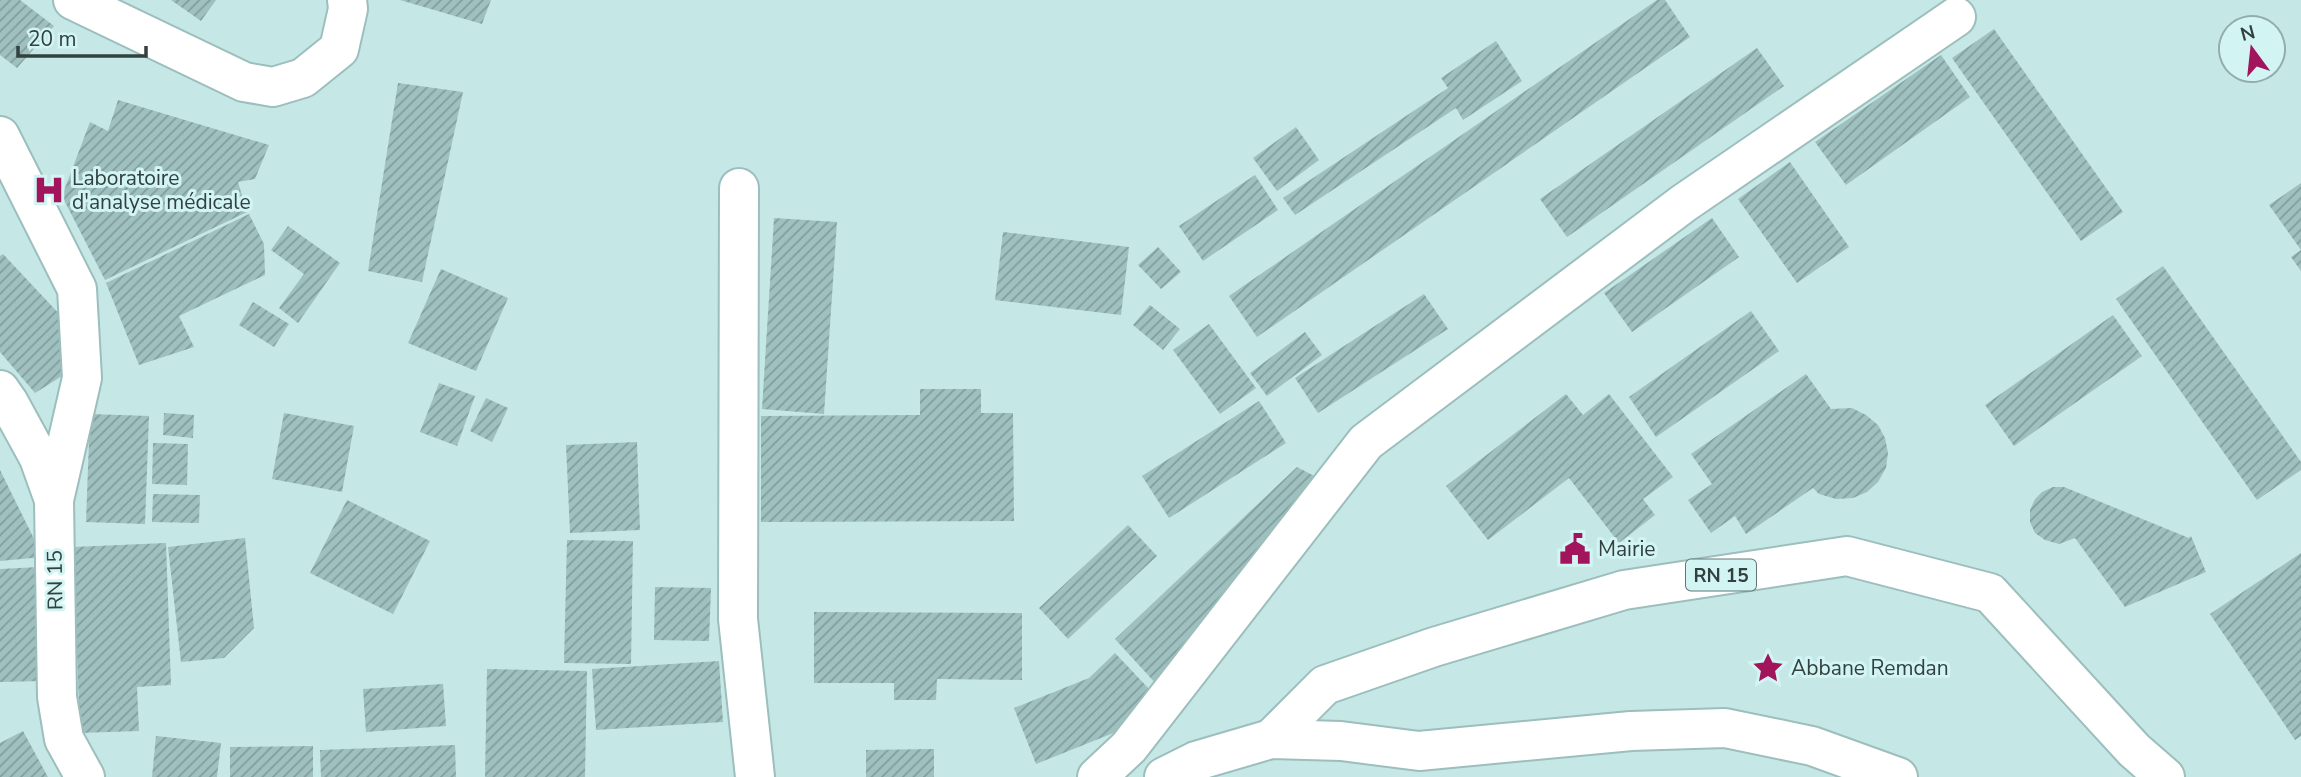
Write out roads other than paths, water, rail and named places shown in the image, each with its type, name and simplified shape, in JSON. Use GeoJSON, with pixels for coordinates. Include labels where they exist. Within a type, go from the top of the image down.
{"type":"FeatureCollection","features":[{"type":"Feature","properties":{"kind":"street"},"geometry":{"type":"LineString","coordinates":[[73,0],[244,82],[273,86],[303,78],[339,49],[348,9],[347,0]]}},
{"type":"Feature","properties":{"kind":"street"},"geometry":{"type":"LineString","coordinates":[[1097,777],[1129,747],[1366,442],[1684,203],[1956,17]]}},
{"type":"Feature","properties":{"kind":"street"},"geometry":{"type":"LineString","coordinates":[[0,136],[77,289],[82,378],[54,500]]}},
{"type":"Feature","properties":{"kind":"street"},"geometry":{"type":"LineString","coordinates":[[739,188],[738,618],[755,777]]}},
{"type":"Feature","properties":{"kind":"street","name":"RN 15"},"geometry":{"type":"LineString","coordinates":[[0,390],[39,458],[54,500],[57,697],[64,739],[85,777]]}},
{"type":"Feature","properties":{"kind":"street","name":"RN 15"},"geometry":{"type":"LineString","coordinates":[[1271,739],[1325,685],[1434,646],[1624,590],[1847,556],[1990,593],[2135,764],[2165,777]]}},
{"type":"Feature","properties":{"kind":"street","name":"RN 15"},"geometry":{"type":"LineString","coordinates":[[1164,777],[1196,761],[1271,739],[1341,741],[1419,751],[1631,731],[1726,728],[1812,746],[1898,777]]}},
{"type":"Feature","properties":{"kind":"place","name":"Laboratoire d'analyse médicale"},"geometry":{"type":"Point","coordinates":[49,190]}},
{"type":"Feature","properties":{"kind":"place","name":"Mairie"},"geometry":{"type":"Point","coordinates":[1575,549]}},
{"type":"Feature","properties":{"kind":"place","name":"Abbane Remdan"},"geometry":{"type":"Point","coordinates":[1768,668]}}]}
